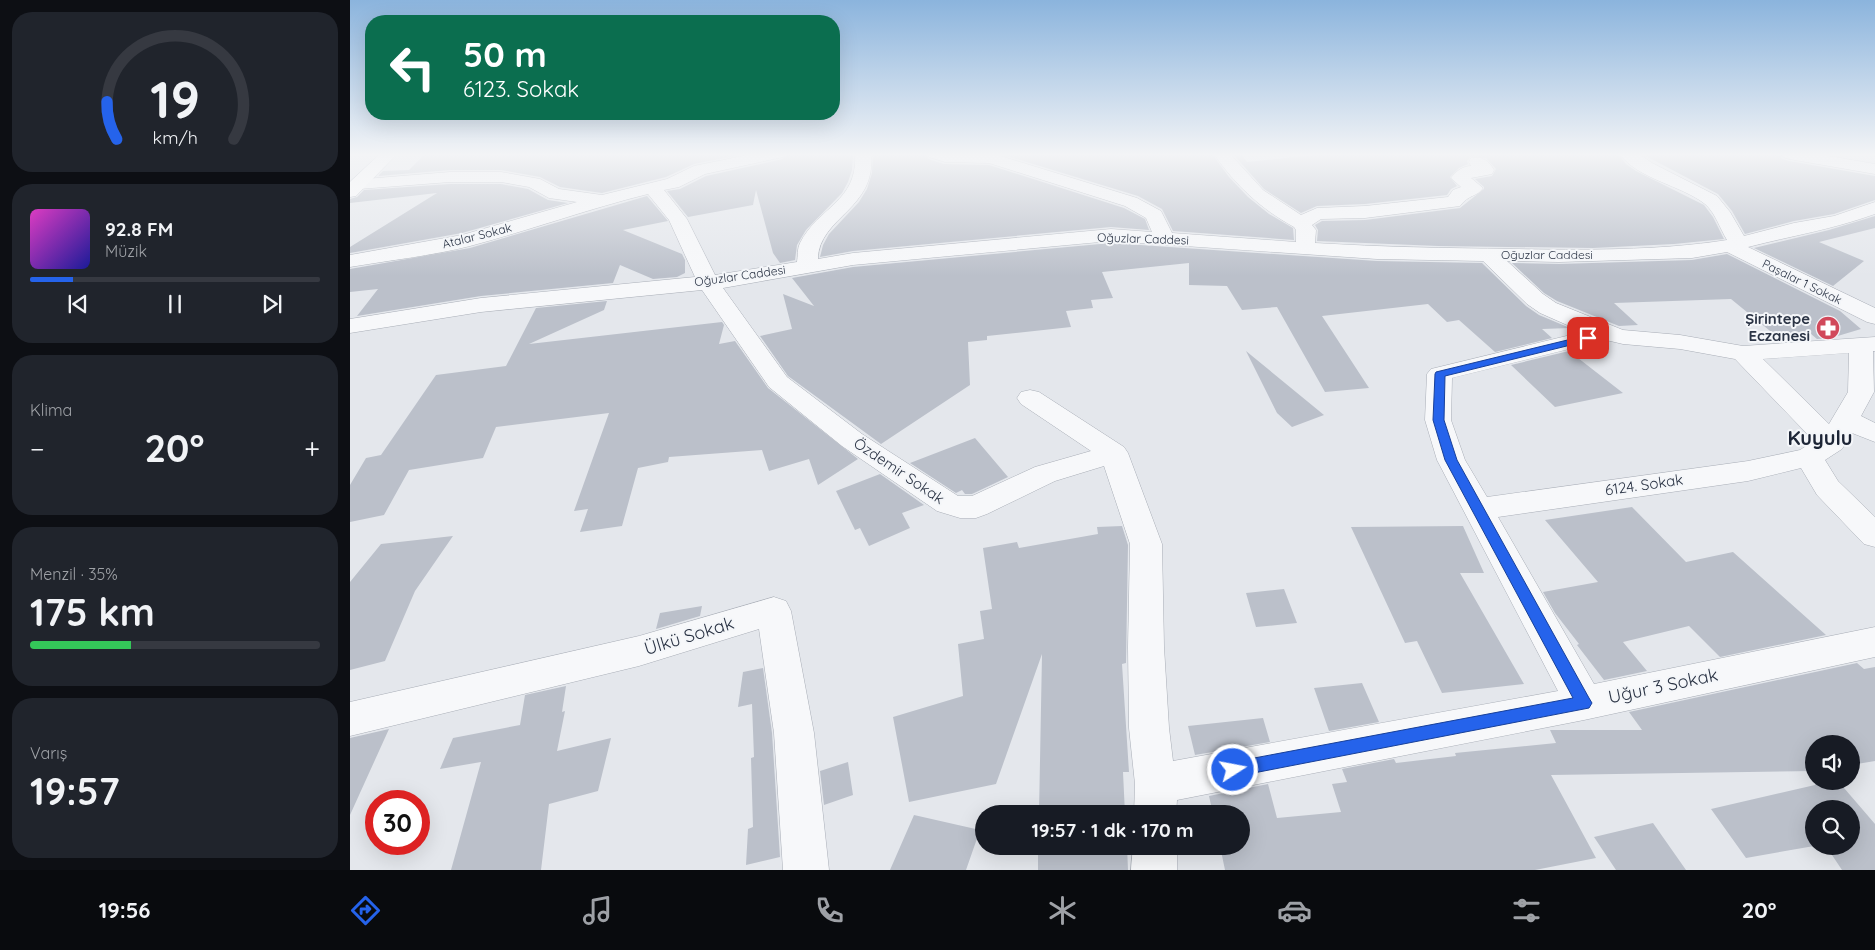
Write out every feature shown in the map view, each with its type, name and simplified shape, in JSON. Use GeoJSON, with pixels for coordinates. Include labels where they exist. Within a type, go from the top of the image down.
{"type":"FeatureCollection","features":[{"type":"Feature","properties":{"kind":"street"},"geometry":{"type":"LineString","coordinates":[[560,195],[602,200],[627,195]]}},
{"type":"Feature","properties":{"kind":"street","name":"Özdemir Sokak"},"geometry":{"type":"LineString","coordinates":[[658,195],[678,219],[708,282],[778,382],[852,440],[948,504],[976,508],[1046,474],[1114,453]]}},
{"type":"Feature","properties":{"kind":"street"},"geometry":{"type":"LineString","coordinates":[[807,266],[809,244],[853,195]]}},
{"type":"Feature","properties":{"kind":"street"},"geometry":{"type":"LineString","coordinates":[[1107,195],[1147,209],[1154,215],[1165,238]]}},
{"type":"Feature","properties":{"kind":"street"},"geometry":{"type":"LineString","coordinates":[[1257,195],[1284,215],[1300,223],[1306,230],[1305,248]]}},
{"type":"Feature","properties":{"kind":"street"},"geometry":{"type":"LineString","coordinates":[[1300,223],[1317,214],[1365,212],[1454,202],[1459,195]]}},
{"type":"Feature","properties":{"kind":"street"},"geometry":{"type":"LineString","coordinates":[[1700,195],[1711,200],[1721,212],[1735,245]]}},
{"type":"Feature","properties":{"kind":"street","name":"Atalar Sokak"},"geometry":{"type":"LineString","coordinates":[[350,261],[464,241],[540,220],[602,200]]}},
{"type":"Feature","properties":{"kind":"street","name":"Oğuzlar Caddesi"},"geometry":{"type":"LineString","coordinates":[[350,326],[482,305],[708,282],[853,259],[1112,235],[1377,253],[1559,256],[1692,252],[1735,245],[1794,229],[1838,221],[1875,208]]}},
{"type":"Feature","properties":{"kind":"street","name":"Paşalar 1 Sokak"},"geometry":{"type":"LineString","coordinates":[[1735,245],[1875,318]]}},
{"type":"Feature","properties":{"kind":"street"},"geometry":{"type":"LineString","coordinates":[[1489,255],[1535,300],[1548,308],[1580,324],[1623,337],[1680,342],[1743,353],[1868,344],[1861,392],[1845,419],[1820,450]]}},
{"type":"Feature","properties":{"kind":"street"},"geometry":{"type":"LineString","coordinates":[[1584,703],[1451,460],[1438,420],[1440,374],[1606,333]]}},
{"type":"Feature","properties":{"kind":"street"},"geometry":{"type":"LineString","coordinates":[[1743,353],[1820,450],[1827,488],[1875,536]]}},
{"type":"Feature","properties":{"kind":"street"},"geometry":{"type":"LineString","coordinates":[[1030,398],[1114,453],[1146,544],[1146,647],[1149,728],[1155,799]]}},
{"type":"Feature","properties":{"kind":"street"},"geometry":{"type":"LineString","coordinates":[[1845,419],[1875,434]]}},
{"type":"Feature","properties":{"kind":"street","name":"6124. Sokak"},"geometry":{"type":"LineString","coordinates":[[1478,509],[1748,471],[1820,450]]}},
{"type":"Feature","properties":{"kind":"street","name":"Ülkü Sokak"},"geometry":{"type":"LineString","coordinates":[[350,719],[639,652],[774,611],[794,733],[806,870]]}},
{"type":"Feature","properties":{"kind":"street","name":"Uğur 3 Sokak"},"geometry":{"type":"LineString","coordinates":[[1155,799],[1584,703],[1875,642]]}},
{"type":"Feature","properties":{"kind":"street"},"geometry":{"type":"LineString","coordinates":[[1154,870],[1155,855]]}},
{"type":"Feature","properties":{"kind":"building"},"geometry":{"type":"Polygon","coordinates":[[[359,195],[423,195],[350,203],[350,199],[359,195]]]}},
{"type":"Feature","properties":{"kind":"building"},"geometry":{"type":"Polygon","coordinates":[[[434,195],[538,195],[548,200],[568,203],[462,233],[350,253],[350,247],[434,195]]]}},
{"type":"Feature","properties":{"kind":"building"},"geometry":{"type":"Polygon","coordinates":[[[670,195],[755,195],[753,205],[688,217],[670,195]]]}},
{"type":"Feature","properties":{"kind":"building"},"geometry":{"type":"Polygon","coordinates":[[[757,195],[840,195],[806,230],[797,245],[795,260],[780,263],[773,253],[757,195]]]}},
{"type":"Feature","properties":{"kind":"building"},"geometry":{"type":"Polygon","coordinates":[[[864,195],[1082,195],[1124,208],[1145,219],[1149,230],[1111,227],[853,251],[820,257],[823,245],[829,234],[864,195]]]}},
{"type":"Feature","properties":{"kind":"building"},"geometry":{"type":"Polygon","coordinates":[[[1133,195],[1246,195],[1269,214],[1293,228],[1294,240],[1173,231],[1162,209],[1133,195]]]}},
{"type":"Feature","properties":{"kind":"building"},"geometry":{"type":"Polygon","coordinates":[[[1273,195],[1447,195],[1365,204],[1317,206],[1301,213],[1273,195]]]}},
{"type":"Feature","properties":{"kind":"building"},"geometry":{"type":"Polygon","coordinates":[[[1477,195],[1683,195],[1704,205],[1713,217],[1724,239],[1674,244],[1593,248],[1438,246],[1317,241],[1318,230],[1315,225],[1322,221],[1365,220],[1460,208],[1477,195]]]}},
{"type":"Feature","properties":{"kind":"building"},"geometry":{"type":"Polygon","coordinates":[[[1718,195],[1875,195],[1875,200],[1834,214],[1794,221],[1745,234],[1732,211],[1718,195]]]}},
{"type":"Feature","properties":{"kind":"building"},"geometry":{"type":"Polygon","coordinates":[[[647,196],[668,221],[623,230],[682,254],[685,260],[685,273],[677,277],[653,279],[620,265],[613,283],[481,296],[357,316],[378,289],[350,292],[350,269],[470,248],[647,196]]]}},
{"type":"Feature","properties":{"kind":"building"},"geometry":{"type":"Polygon","coordinates":[[[1875,216],[1875,228],[1819,242],[1864,261],[1833,286],[1754,248],[1829,230],[1875,216]]]}},
{"type":"Feature","properties":{"kind":"building"},"geometry":{"type":"Polygon","coordinates":[[[1111,243],[1377,261],[1482,263],[1526,306],[1539,315],[1570,328],[1542,329],[1552,338],[1495,352],[1459,320],[1447,322],[1428,304],[1322,316],[1369,388],[1325,392],[1277,307],[1242,310],[1227,286],[1189,285],[1189,263],[1102,272],[1113,298],[1091,300],[1093,308],[1066,311],[1071,327],[987,336],[987,340],[968,342],[970,385],[881,444],[788,376],[760,336],[792,329],[783,294],[814,306],[792,278],[853,267],[1111,243]]]}},
{"type":"Feature","properties":{"kind":"building"},"geometry":{"type":"Polygon","coordinates":[[[1727,254],[1840,311],[1861,329],[1831,338],[1817,339],[1811,334],[1775,335],[1731,299],[1614,303],[1638,325],[1619,326],[1557,301],[1544,293],[1512,263],[1559,264],[1692,260],[1727,254]]]}},
{"type":"Feature","properties":{"kind":"building"},"geometry":{"type":"Polygon","coordinates":[[[607,301],[604,310],[529,344],[722,322],[724,325],[719,344],[735,341],[768,388],[858,459],[818,485],[809,459],[769,471],[762,450],[669,457],[668,462],[638,468],[622,526],[580,532],[588,509],[574,511],[609,413],[496,427],[483,458],[409,470],[384,515],[350,522],[350,485],[366,458],[381,455],[436,375],[506,366],[536,308],[607,301]]]}},
{"type":"Feature","properties":{"kind":"building"},"geometry":{"type":"Polygon","coordinates":[[[1246,351],[1324,415],[1292,427],[1277,413],[1246,351]]]}},
{"type":"Feature","properties":{"kind":"building"},"geometry":{"type":"Polygon","coordinates":[[[1569,351],[1623,393],[1555,407],[1511,365],[1569,351]]]}},
{"type":"Feature","properties":{"kind":"building"},"geometry":{"type":"Polygon","coordinates":[[[975,438],[1008,477],[972,494],[965,494],[962,490],[956,493],[910,463],[975,438]]]}},
{"type":"Feature","properties":{"kind":"building"},"geometry":{"type":"Polygon","coordinates":[[[880,474],[924,505],[902,513],[910,528],[869,546],[860,528],[855,530],[836,491],[880,474]]]}},
{"type":"Feature","properties":{"kind":"building"},"geometry":{"type":"Polygon","coordinates":[[[1632,507],[1686,562],[1733,552],[1826,635],[1720,657],[1689,626],[1623,642],[1647,671],[1604,680],[1577,645],[1579,644],[1555,613],[1543,592],[1598,582],[1545,520],[1632,507]]]}},
{"type":"Feature","properties":{"kind":"building"},"geometry":{"type":"Polygon","coordinates":[[[1122,526],[1128,545],[1126,663],[1122,664],[1129,772],[1123,772],[1125,805],[1039,805],[1042,654],[996,784],[909,802],[893,717],[963,696],[958,644],[984,639],[980,611],[992,609],[983,548],[1017,542],[1019,548],[1098,534],[1097,527],[1122,526]]]}},
{"type":"Feature","properties":{"kind":"building"},"geometry":{"type":"Polygon","coordinates":[[[1463,526],[1484,573],[1460,573],[1524,684],[1442,693],[1417,641],[1405,643],[1351,527],[1463,526]]]}},
{"type":"Feature","properties":{"kind":"building"},"geometry":{"type":"Polygon","coordinates":[[[453,536],[415,591],[385,661],[350,670],[350,582],[381,544],[453,536]]]}},
{"type":"Feature","properties":{"kind":"building"},"geometry":{"type":"Polygon","coordinates":[[[1284,589],[1297,623],[1256,627],[1246,593],[1284,589]]]}},
{"type":"Feature","properties":{"kind":"building"},"geometry":{"type":"Polygon","coordinates":[[[702,606],[700,616],[656,629],[660,613],[702,606]]]}},
{"type":"Feature","properties":{"kind":"building"},"geometry":{"type":"Polygon","coordinates":[[[1857,663],[1864,669],[1875,667],[1875,761],[1860,764],[1860,735],[1805,735],[1805,771],[1551,775],[1596,858],[1535,870],[1225,870],[1222,855],[1250,855],[1250,805],[1211,805],[1209,796],[1268,784],[1277,818],[1341,812],[1332,784],[1347,782],[1342,769],[1394,759],[1396,763],[1456,756],[1455,753],[1556,743],[1550,730],[1642,730],[1629,712],[1857,663]]]}},
{"type":"Feature","properties":{"kind":"building"},"geometry":{"type":"Polygon","coordinates":[[[763,668],[772,733],[780,857],[746,865],[748,829],[753,827],[751,758],[754,757],[752,704],[738,707],[743,672],[763,668]]]}},
{"type":"Feature","properties":{"kind":"building"},"geometry":{"type":"Polygon","coordinates":[[[1362,683],[1379,722],[1329,731],[1314,688],[1362,683]]]}},
{"type":"Feature","properties":{"kind":"building"},"geometry":{"type":"Polygon","coordinates":[[[566,686],[562,712],[565,711],[557,751],[611,738],[598,791],[549,804],[541,870],[451,870],[481,762],[440,769],[453,738],[520,725],[525,695],[566,686]]]}},
{"type":"Feature","properties":{"kind":"building"},"geometry":{"type":"Polygon","coordinates":[[[1263,718],[1270,742],[1195,755],[1188,726],[1263,718]]]}},
{"type":"Feature","properties":{"kind":"building"},"geometry":{"type":"Polygon","coordinates":[[[389,729],[350,815],[350,738],[389,729]]]}},
{"type":"Feature","properties":{"kind":"building"},"geometry":{"type":"Polygon","coordinates":[[[848,762],[853,795],[824,805],[820,771],[848,762]]]}},
{"type":"Feature","properties":{"kind":"building"},"geometry":{"type":"Polygon","coordinates":[[[1805,787],[1805,790],[1846,790],[1854,800],[1805,800],[1805,848],[1746,858],[1711,809],[1805,787]]]}},
{"type":"Feature","properties":{"kind":"building"},"geometry":{"type":"Polygon","coordinates":[[[1860,807],[1875,824],[1875,870],[1842,870],[1832,855],[1860,855],[1860,807]]]}},
{"type":"Feature","properties":{"kind":"building"},"geometry":{"type":"Polygon","coordinates":[[[914,815],[975,829],[975,844],[966,870],[890,870],[914,815]]]}},
{"type":"Feature","properties":{"kind":"building"},"geometry":{"type":"Polygon","coordinates":[[[1653,823],[1686,870],[1616,870],[1594,837],[1653,823]]]}},
{"type":"Feature","properties":{"kind":"building"},"geometry":{"type":"Polygon","coordinates":[[[1038,855],[1127,855],[1128,870],[1038,870],[1038,855]]]}},
{"type":"Feature","properties":{"kind":"place","name":"Şirintepe Eczanesi"},"geometry":{"type":"Point","coordinates":[1828,328]}},
{"type":"Feature","properties":{"kind":"district","name":"Kuyulu"},"geometry":{"type":"Point","coordinates":[1820,438]}},
{"type":"Feature","properties":{"kind":"route"},"geometry":{"type":"LineString","coordinates":[[1233,770],[1584,703],[1451,460],[1438,420],[1440,374],[1588,338]]}}]}
